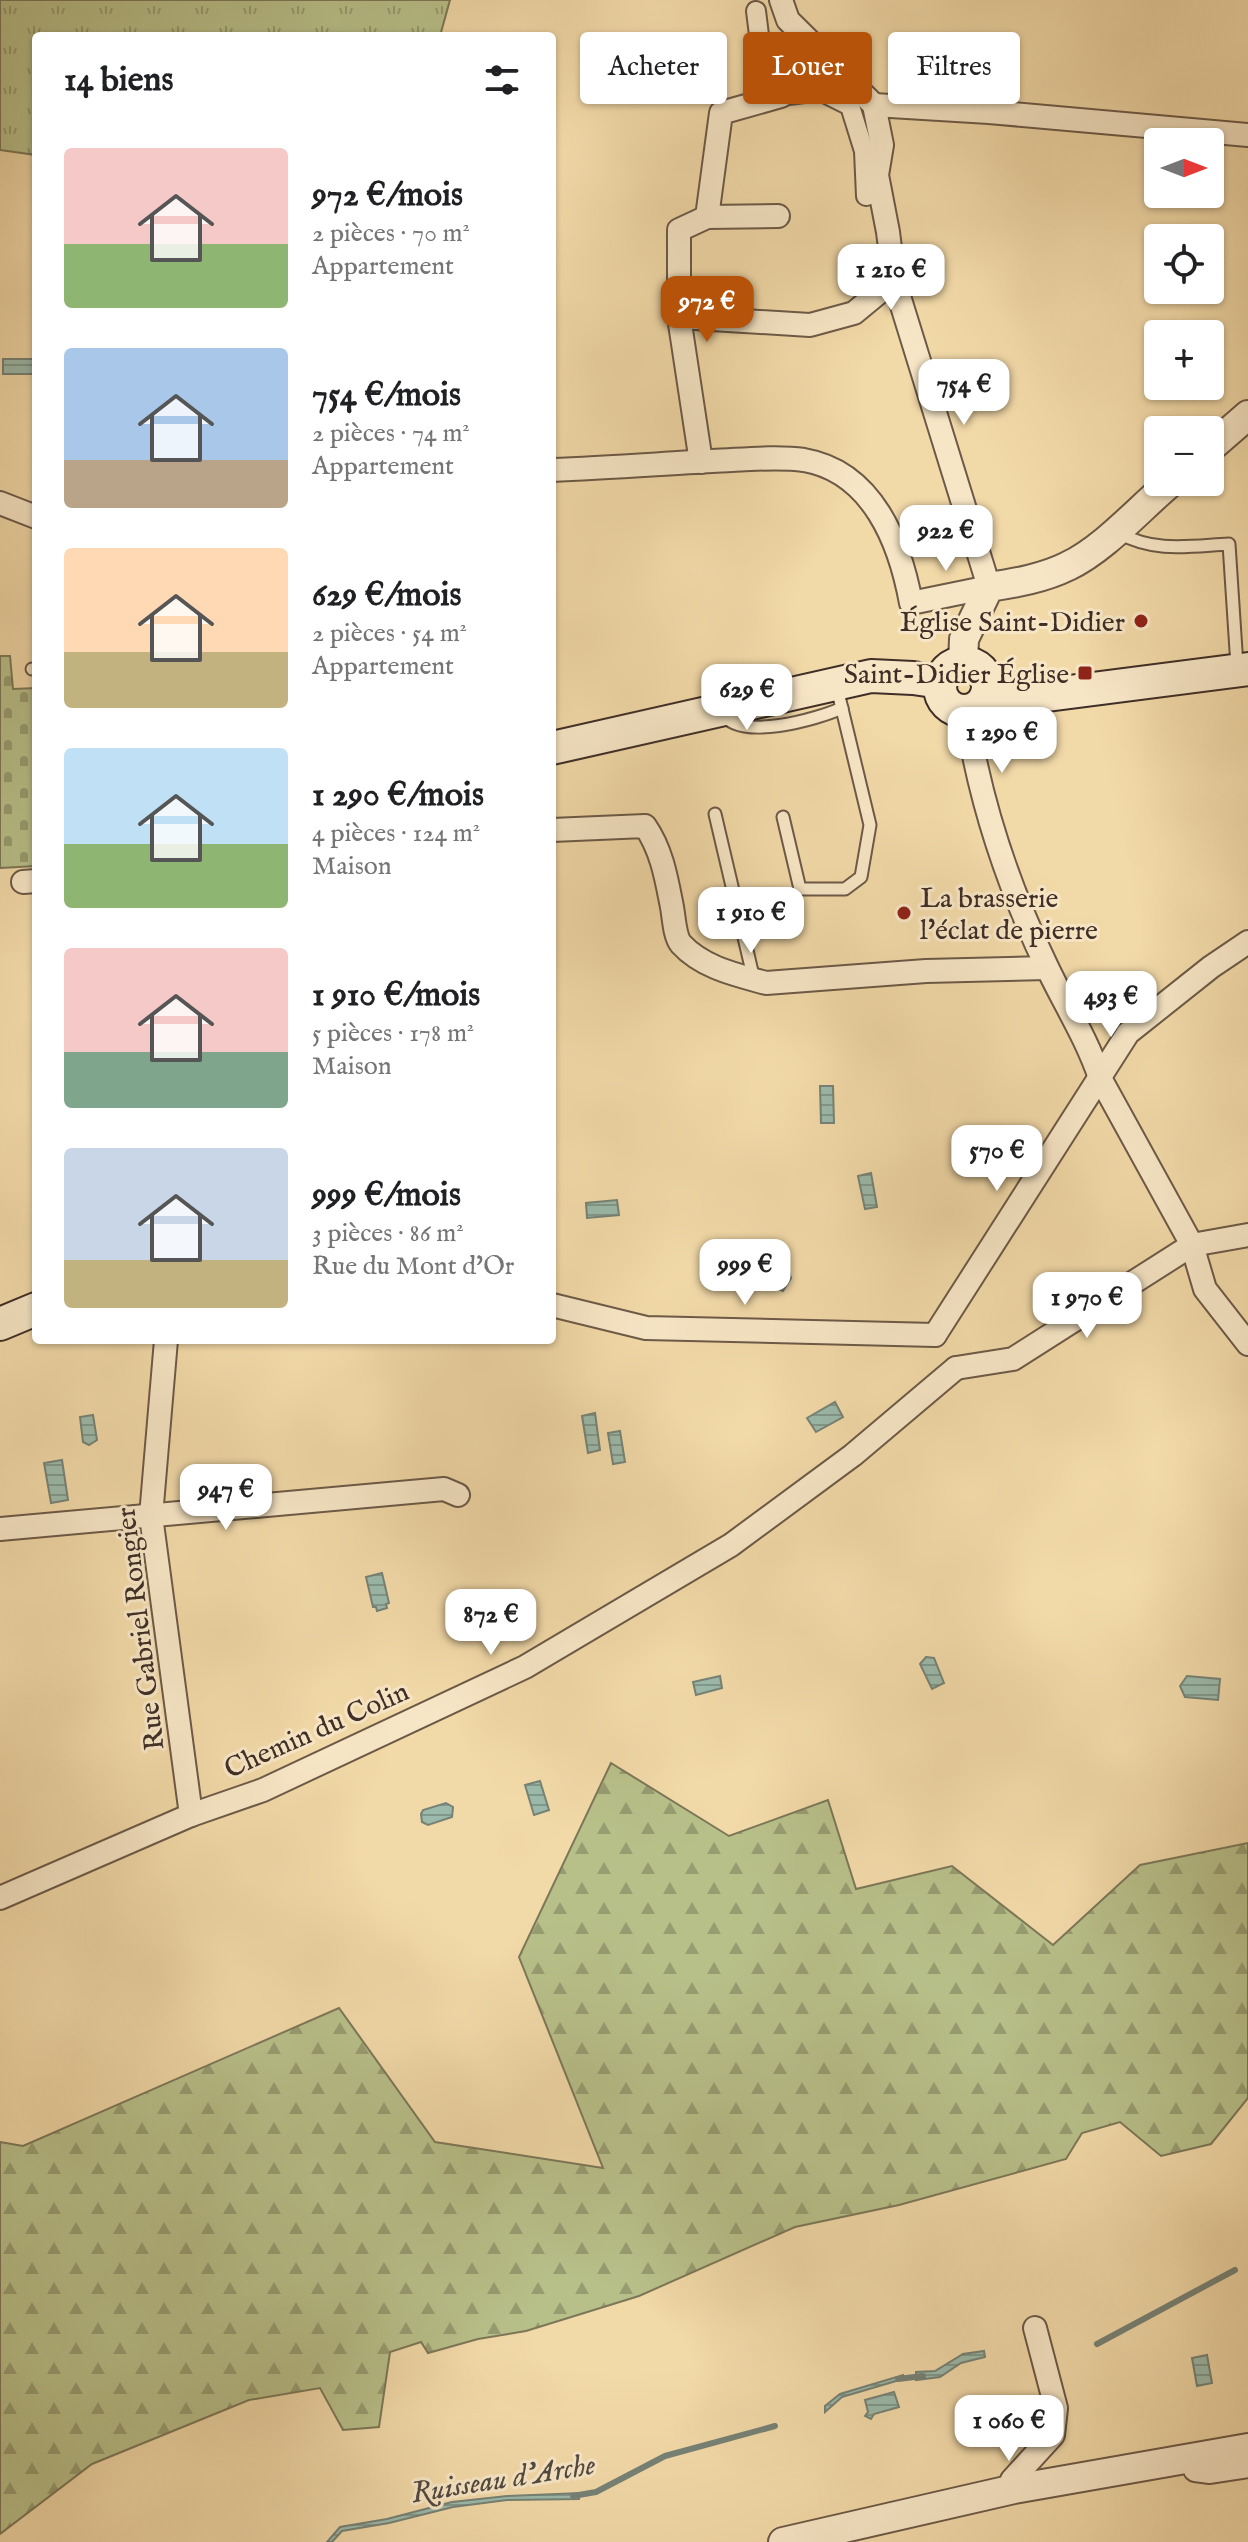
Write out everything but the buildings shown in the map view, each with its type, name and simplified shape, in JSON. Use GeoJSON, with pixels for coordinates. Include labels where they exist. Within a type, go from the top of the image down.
{"type":"FeatureCollection","features":[{"type":"Feature","properties":{"kind":"main road"},"geometry":{"type":"LineString","coordinates":[[556,747],[721,709],[839,696],[871,676],[913,678],[952,673],[970,664],[983,672],[988,686],[976,702]]}},
{"type":"Feature","properties":{"kind":"main road"},"geometry":{"type":"LineString","coordinates":[[976,702],[1243,669]]}},
{"type":"Feature","properties":{"kind":"main road"},"geometry":{"type":"LineString","coordinates":[[0,1324],[32,1311]]}},
{"type":"Feature","properties":{"kind":"street"},"geometry":{"type":"LineString","coordinates":[[781,0],[788,20],[874,105],[882,145],[877,175],[894,280],[989,587],[964,639],[952,673]]}},
{"type":"Feature","properties":{"kind":"street"},"geometry":{"type":"LineString","coordinates":[[756,11],[759,32]]}},
{"type":"Feature","properties":{"kind":"street"},"geometry":{"type":"LineString","coordinates":[[707,217],[721,113],[753,104]]}},
{"type":"Feature","properties":{"kind":"street"},"geometry":{"type":"LineString","coordinates":[[846,104],[850,106],[864,151],[866,196],[880,192]]}},
{"type":"Feature","properties":{"kind":"street"},"geometry":{"type":"LineString","coordinates":[[874,105],[1248,135]]}},
{"type":"Feature","properties":{"kind":"street"},"geometry":{"type":"LineString","coordinates":[[701,462],[679,317],[679,230],[707,217],[778,216]]}},
{"type":"Feature","properties":{"kind":"street"},"geometry":{"type":"LineString","coordinates":[[679,317],[810,325],[854,313],[894,280]]}},
{"type":"Feature","properties":{"kind":"street"},"geometry":{"type":"LineString","coordinates":[[1224,436],[1248,415]]}},
{"type":"Feature","properties":{"kind":"street"},"geometry":{"type":"LineString","coordinates":[[556,470],[805,460],[834,471],[866,494],[888,526],[903,564],[911,603],[1037,577],[1071,565],[1093,551],[1155,496]]}},
{"type":"Feature","properties":{"kind":"street"},"geometry":{"type":"LineString","coordinates":[[0,503],[32,515]]}},
{"type":"Feature","properties":{"kind":"street"},"geometry":{"type":"LineString","coordinates":[[976,702],[969,736],[997,849],[1047,968],[1090,1049],[1100,1078],[1192,1245],[1205,1289],[1248,1344]]}},
{"type":"Feature","properties":{"kind":"street"},"geometry":{"type":"LineString","coordinates":[[556,830],[645,826],[657,843],[679,942],[702,961],[754,980],[766,983],[926,971],[1047,968]]}},
{"type":"Feature","properties":{"kind":"street"},"geometry":{"type":"LineString","coordinates":[[935,1335],[1128,1033],[1211,967],[1248,942]]}},
{"type":"Feature","properties":{"kind":"street"},"geometry":{"type":"LineString","coordinates":[[935,1335],[956,1368],[1013,1359],[1192,1245],[1248,1235]]}},
{"type":"Feature","properties":{"kind":"street"},"geometry":{"type":"LineString","coordinates":[[556,1306],[646,1328],[935,1335]]}},
{"type":"Feature","properties":{"kind":"street","name":"Rue Gabriel Rongier"},"geometry":{"type":"LineString","coordinates":[[166,1344],[151,1516],[191,1815]]}},
{"type":"Feature","properties":{"kind":"street","name":"Chemin du Colin"},"geometry":{"type":"LineString","coordinates":[[0,1898],[191,1815],[263,1790],[525,1667],[731,1545],[853,1455],[956,1368]]}},
{"type":"Feature","properties":{"kind":"street"},"geometry":{"type":"LineString","coordinates":[[0,1529],[444,1489],[458,1495]]}},
{"type":"Feature","properties":{"kind":"street"},"geometry":{"type":"LineString","coordinates":[[1014,2489],[1012,2480],[1053,2435],[1056,2408],[1035,2328]]}},
{"type":"Feature","properties":{"kind":"street"},"geometry":{"type":"LineString","coordinates":[[783,2542],[1014,2489],[1248,2448]]}},
{"type":"Feature","properties":{"kind":"street"},"geometry":{"type":"LineString","coordinates":[[1194,2459],[1195,2470],[1210,2472],[1248,2466]]}},
{"type":"Feature","properties":{"kind":"lane"},"geometry":{"type":"LineString","coordinates":[[1115,531],[1136,542],[1160,548],[1229,544],[1243,669]]}},
{"type":"Feature","properties":{"kind":"lane"},"geometry":{"type":"LineString","coordinates":[[783,817],[800,889],[845,889],[861,877],[870,825],[839,696]]}},
{"type":"Feature","properties":{"kind":"lane"},"geometry":{"type":"LineString","coordinates":[[715,814],[754,980]]}},
{"type":"Feature","properties":{"kind":"green space"},"geometry":{"type":"Polygon","coordinates":[[[0,0],[450,0],[441,32],[32,32],[32,154],[0,150],[0,0]]]}},
{"type":"Feature","properties":{"kind":"green space"},"geometry":{"type":"Polygon","coordinates":[[[0,656],[10,656],[13,689],[32,688],[32,866],[0,868],[0,656]]]}},
{"type":"Feature","properties":{"kind":"green space"},"geometry":{"type":"Polygon","coordinates":[[[611,1763],[729,1836],[828,1800],[856,1889],[952,1866],[1053,1945],[1140,1865],[1248,1843],[1248,2098],[1211,2144],[1161,2156],[1120,2122],[1082,2133],[1066,2159],[899,2205],[795,2227],[639,2296],[526,2331],[478,2339],[428,2353],[421,2342],[390,2352],[379,2427],[343,2430],[320,2388],[249,2400],[92,2464],[0,2534],[0,2142],[23,2146],[339,2008],[435,2142],[603,2168],[519,1957],[611,1763]]]}},
{"type":"Feature","properties":{"kind":"shaded area"},"geometry":{"type":"Polygon","coordinates":[[[3,359],[32,359],[32,374],[3,374],[3,359]]]}},
{"type":"Feature","properties":{"kind":"shaded area"},"geometry":{"type":"Polygon","coordinates":[[[820,1086],[833,1086],[834,1123],[821,1123],[820,1086]]]}},
{"type":"Feature","properties":{"kind":"shaded area"},"geometry":{"type":"Polygon","coordinates":[[[871,1173],[877,1207],[865,1209],[858,1176],[871,1173]]]}},
{"type":"Feature","properties":{"kind":"shaded area"},"geometry":{"type":"Polygon","coordinates":[[[617,1200],[619,1215],[587,1218],[586,1203],[617,1200]]]}},
{"type":"Feature","properties":{"kind":"shaded area"},"geometry":{"type":"Polygon","coordinates":[[[778,1257],[786,1261],[791,1278],[783,1291],[776,1288],[774,1262],[778,1257]]]}},
{"type":"Feature","properties":{"kind":"shaded area"},"geometry":{"type":"Polygon","coordinates":[[[835,1402],[843,1417],[816,1432],[807,1418],[835,1402]]]}},
{"type":"Feature","properties":{"kind":"shaded area"},"geometry":{"type":"Polygon","coordinates":[[[595,1413],[600,1450],[588,1453],[582,1416],[595,1413]]]}},
{"type":"Feature","properties":{"kind":"shaded area"},"geometry":{"type":"Polygon","coordinates":[[[93,1415],[97,1440],[89,1445],[83,1442],[80,1417],[93,1415]]]}},
{"type":"Feature","properties":{"kind":"shaded area"},"geometry":{"type":"Polygon","coordinates":[[[620,1431],[625,1462],[613,1464],[608,1433],[620,1431]]]}},
{"type":"Feature","properties":{"kind":"shaded area"},"geometry":{"type":"Polygon","coordinates":[[[62,1460],[68,1500],[51,1503],[44,1463],[62,1460]]]}},
{"type":"Feature","properties":{"kind":"shaded area"},"geometry":{"type":"Polygon","coordinates":[[[382,1573],[389,1603],[386,1604],[387,1608],[377,1611],[373,1607],[366,1577],[382,1573]]]}},
{"type":"Feature","properties":{"kind":"shaded area"},"geometry":{"type":"Polygon","coordinates":[[[926,1657],[934,1658],[944,1683],[932,1689],[920,1664],[926,1657]]]}},
{"type":"Feature","properties":{"kind":"shaded area"},"geometry":{"type":"Polygon","coordinates":[[[720,1676],[722,1688],[696,1695],[693,1682],[720,1676]]]}},
{"type":"Feature","properties":{"kind":"shaded area"},"geometry":{"type":"Polygon","coordinates":[[[1187,1676],[1220,1679],[1218,1700],[1185,1697],[1180,1686],[1187,1676]]]}},
{"type":"Feature","properties":{"kind":"shaded area"},"geometry":{"type":"Polygon","coordinates":[[[540,1781],[549,1810],[534,1815],[525,1785],[540,1781]]]}},
{"type":"Feature","properties":{"kind":"shaded area"},"geometry":{"type":"Polygon","coordinates":[[[446,1803],[453,1807],[452,1817],[428,1825],[422,1822],[423,1810],[446,1803]]]}},
{"type":"Feature","properties":{"kind":"shaded area"},"geometry":{"type":"Polygon","coordinates":[[[984,2351],[985,2357],[961,2363],[940,2377],[916,2380],[916,2372],[935,2371],[963,2354],[984,2351]]]}},
{"type":"Feature","properties":{"kind":"shaded area"},"geometry":{"type":"Polygon","coordinates":[[[1207,2355],[1212,2383],[1197,2386],[1192,2358],[1207,2355]]]}},
{"type":"Feature","properties":{"kind":"shaded area"},"geometry":{"type":"Polygon","coordinates":[[[903,2375],[903,2379],[842,2397],[825,2412],[825,2406],[840,2394],[903,2375]]]}},
{"type":"Feature","properties":{"kind":"shaded area"},"geometry":{"type":"Polygon","coordinates":[[[894,2392],[899,2407],[874,2414],[871,2419],[865,2416],[868,2412],[865,2400],[894,2392]]]}},
{"type":"Feature","properties":{"kind":"shaded area"},"geometry":{"type":"Polygon","coordinates":[[[580,2493],[579,2499],[507,2500],[453,2507],[342,2531],[332,2542],[327,2542],[340,2527],[387,2519],[452,2502],[580,2493]]]}},
{"type":"Feature","properties":{"kind":"waterway","name":"Ruisseau d'Arche"},"geometry":{"type":"LineString","coordinates":[[1097,2344],[1235,2270]]}},
{"type":"Feature","properties":{"kind":"waterway","name":"Ruisseau d'Arche"},"geometry":{"type":"LineString","coordinates":[[898,2379],[923,2376]]}},
{"type":"Feature","properties":{"kind":"waterway","name":"Ruisseau d'Arche"},"geometry":{"type":"LineString","coordinates":[[573,2496],[596,2492],[665,2456],[775,2426]]}},
{"type":"Feature","properties":{"kind":"place","name":"Église Saint-Didier"},"geometry":{"type":"Point","coordinates":[1141,621]}},
{"type":"Feature","properties":{"kind":"place","name":"Saint-Didier Église"},"geometry":{"type":"Point","coordinates":[1085,673]}},
{"type":"Feature","properties":{"kind":"place","name":"La brasserie l'éclat de pierre"},"geometry":{"type":"Point","coordinates":[904,913]}}]}
